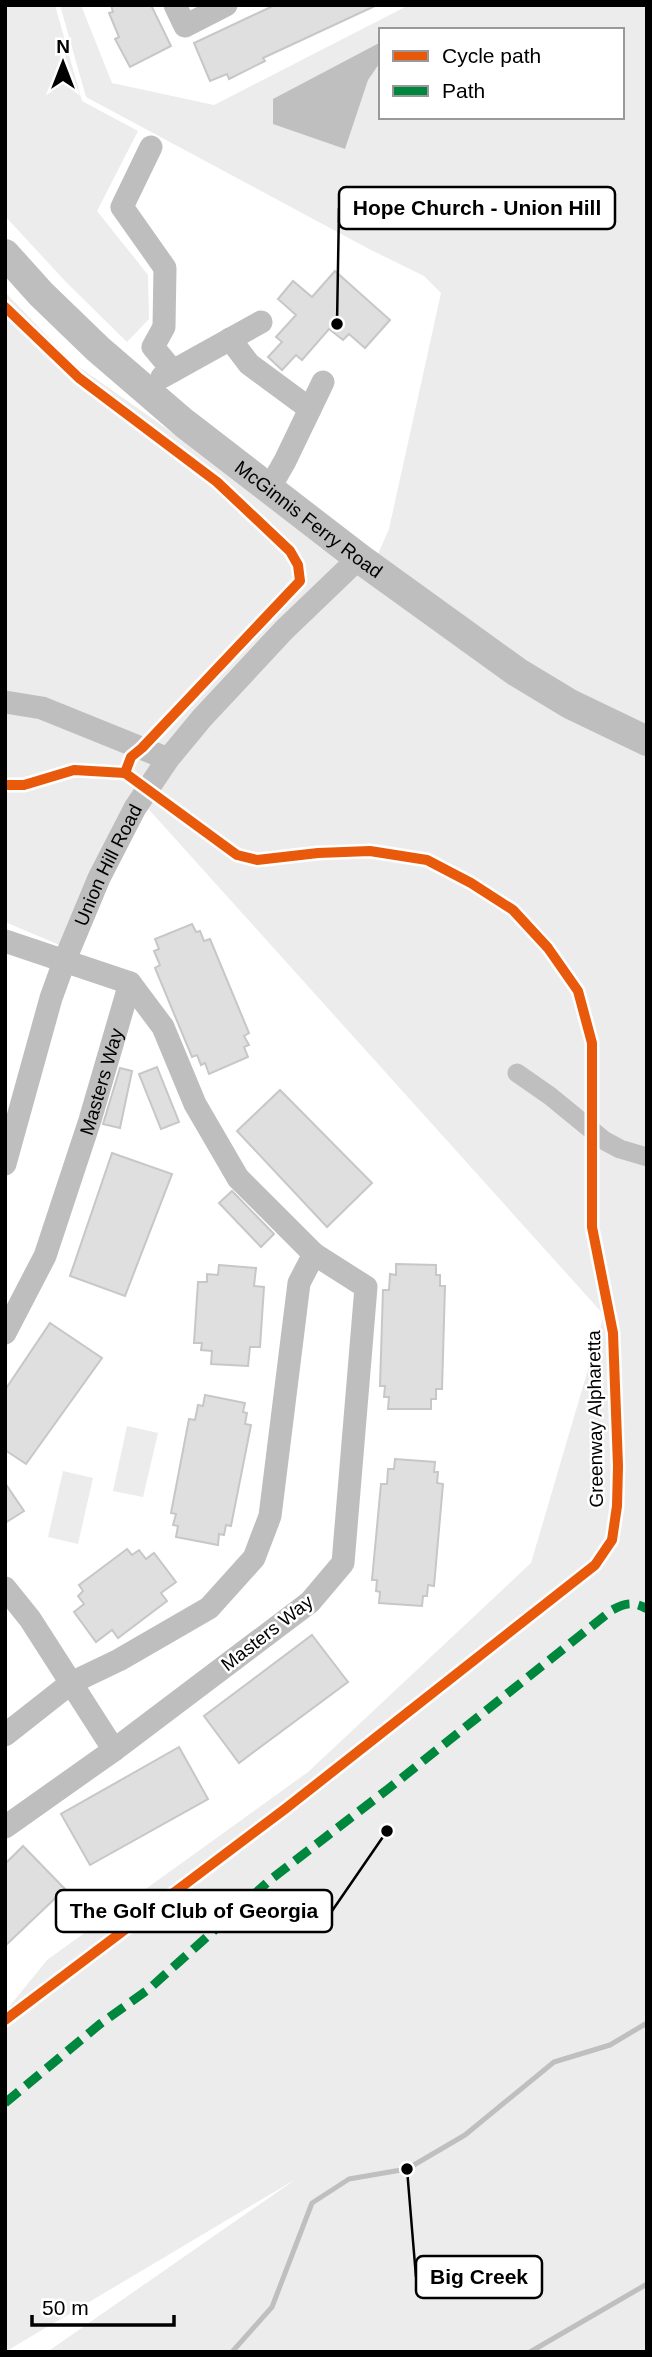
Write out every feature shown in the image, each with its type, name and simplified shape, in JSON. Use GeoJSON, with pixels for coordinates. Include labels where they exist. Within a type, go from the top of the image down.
{"type":"FeatureCollection","features":[{"type":"Feature","properties":{"kind":"main road","name":"McGinnis Ferry Road"},"geometry":{"type":"LineString","coordinates":[[5,254],[41,294],[98,349],[184,423],[359,558],[517,672],[569,704],[647,741]]}},
{"type":"Feature","properties":{"kind":"street"},"geometry":{"type":"LineString","coordinates":[[175,5],[185,26],[226,5]]}},
{"type":"Feature","properties":{"kind":"street"},"geometry":{"type":"LineString","coordinates":[[152,147],[122,207],[165,268],[164,327],[153,347],[173,371]]}},
{"type":"Feature","properties":{"kind":"street"},"geometry":{"type":"LineString","coordinates":[[144,388],[261,322]]}},
{"type":"Feature","properties":{"kind":"street"},"geometry":{"type":"LineString","coordinates":[[230,339],[249,364],[310,409]]}},
{"type":"Feature","properties":{"kind":"street"},"geometry":{"type":"LineString","coordinates":[[269,489],[323,382]]}},
{"type":"Feature","properties":{"kind":"street","name":"Union Hill Road"},"geometry":{"type":"LineString","coordinates":[[5,1164],[51,998],[64,962],[115,845],[135,808],[168,759],[256,659],[359,558]]}},
{"type":"Feature","properties":{"kind":"street"},"geometry":{"type":"LineString","coordinates":[[5,702],[42,708],[168,759]]}},
{"type":"Feature","properties":{"kind":"street"},"geometry":{"type":"LineString","coordinates":[[5,941],[130,983]]}},
{"type":"Feature","properties":{"kind":"street","name":"Masters Way"},"geometry":{"type":"LineString","coordinates":[[114,1750],[310,1602],[343,1563],[366,1287],[314,1254],[238,1178],[195,1104],[163,1027],[130,983]]}},
{"type":"Feature","properties":{"kind":"street","name":"Masters Way"},"geometry":{"type":"LineString","coordinates":[[5,1334],[45,1256],[90,1120],[130,983]]}},
{"type":"Feature","properties":{"kind":"street"},"geometry":{"type":"LineString","coordinates":[[5,1735],[71,1682],[119,1660],[209,1608],[254,1558],[270,1516],[299,1283],[314,1254]]}},
{"type":"Feature","properties":{"kind":"street"},"geometry":{"type":"LineString","coordinates":[[5,1588],[30,1619],[114,1750],[5,1827]]}},
{"type":"Feature","properties":{"kind":"path"},"geometry":{"type":"LineString","coordinates":[[5,307],[79,377],[217,482],[290,551],[298,565],[300,581],[279,604]]}},
{"type":"Feature","properties":{"kind":"shaded area"},"geometry":{"type":"Polygon","coordinates":[[[5,5],[55,5],[82,101],[138,131],[97,211],[148,275],[149,319],[127,342],[65,281],[5,216],[5,5]]]}},
{"type":"Feature","properties":{"kind":"shaded area"},"geometry":{"type":"Polygon","coordinates":[[[60,5],[81,5],[112,83],[214,105],[409,5],[647,5],[647,2352],[47,2352],[296,2179],[5,2352],[5,2012],[47,1960],[308,1772],[531,1563],[604,1315],[143,803],[74,951],[5,922],[5,292],[72,362],[370,572],[389,529],[441,293],[424,276],[86,97],[60,5]]]}},
{"type":"Feature","properties":{"kind":"shaded area"},"geometry":{"type":"Polygon","coordinates":[[[379,43],[379,64],[368,80],[345,149],[273,124],[273,99],[379,43]]]}},
{"type":"Feature","properties":{"kind":"shaded area"},"geometry":{"type":"Polygon","coordinates":[[[127,1426],[158,1433],[143,1497],[113,1491],[127,1426]]]}},
{"type":"Feature","properties":{"kind":"shaded area"},"geometry":{"type":"Polygon","coordinates":[[[63,1471],[93,1478],[78,1544],[48,1537],[63,1471]]]}},
{"type":"Feature","properties":{"kind":"building"},"geometry":{"type":"Polygon","coordinates":[[[111,5],[151,5],[171,46],[130,67],[115,39],[119,37],[109,13],[113,12],[111,5]]]}},
{"type":"Feature","properties":{"kind":"building"},"geometry":{"type":"Polygon","coordinates":[[[275,5],[377,5],[263,58],[265,61],[229,79],[227,74],[210,81],[194,43],[275,5]]]}},
{"type":"Feature","properties":{"kind":"building"},"geometry":{"type":"Polygon","coordinates":[[[335,271],[390,320],[365,348],[349,334],[343,340],[329,329],[302,360],[296,355],[282,370],[268,357],[282,342],[276,337],[296,315],[278,299],[293,281],[312,297],[335,271]]]}},
{"type":"Feature","properties":{"kind":"building"},"geometry":{"type":"Polygon","coordinates":[[[192,924],[196,932],[200,931],[204,941],[210,939],[249,1033],[244,1036],[249,1045],[244,1047],[248,1057],[209,1074],[205,1063],[201,1065],[197,1055],[192,1057],[155,968],[160,965],[154,951],[159,949],[155,939],[192,924]]]}},
{"type":"Feature","properties":{"kind":"building"},"geometry":{"type":"Polygon","coordinates":[[[157,1067],[179,1122],[161,1129],[139,1074],[157,1067]]]}},
{"type":"Feature","properties":{"kind":"building"},"geometry":{"type":"Polygon","coordinates":[[[120,1068],[132,1071],[120,1128],[103,1124],[120,1068]]]}},
{"type":"Feature","properties":{"kind":"building"},"geometry":{"type":"Polygon","coordinates":[[[280,1090],[372,1183],[327,1227],[237,1131],[280,1090]]]}},
{"type":"Feature","properties":{"kind":"building"},"geometry":{"type":"Polygon","coordinates":[[[112,1153],[172,1174],[125,1296],[70,1276],[112,1153]]]}},
{"type":"Feature","properties":{"kind":"building"},"geometry":{"type":"Polygon","coordinates":[[[232,1191],[274,1234],[261,1247],[219,1203],[232,1191]]]}},
{"type":"Feature","properties":{"kind":"building"},"geometry":{"type":"Polygon","coordinates":[[[396,1264],[436,1265],[440,1286],[445,1286],[442,1389],[436,1389],[436,1399],[431,1399],[431,1409],[388,1409],[389,1397],[384,1397],[385,1386],[380,1386],[383,1290],[389,1290],[390,1274],[396,1275],[396,1264]]]}},
{"type":"Feature","properties":{"kind":"building"},"geometry":{"type":"Polygon","coordinates":[[[219,1265],[256,1268],[254,1286],[264,1287],[260,1347],[250,1347],[248,1366],[211,1364],[212,1351],[201,1350],[202,1343],[194,1343],[198,1282],[207,1282],[207,1274],[218,1275],[219,1265]]]}},
{"type":"Feature","properties":{"kind":"building"},"geometry":{"type":"Polygon","coordinates":[[[50,1323],[102,1358],[26,1464],[5,1450],[5,1390],[50,1323]]]}},
{"type":"Feature","properties":{"kind":"building"},"geometry":{"type":"Polygon","coordinates":[[[205,1395],[245,1403],[245,1424],[251,1425],[231,1526],[226,1525],[224,1535],[219,1534],[218,1545],[176,1537],[178,1526],[173,1525],[176,1514],[171,1513],[189,1419],[195,1420],[198,1405],[203,1406],[205,1395]]]}},
{"type":"Feature","properties":{"kind":"building"},"geometry":{"type":"Polygon","coordinates":[[[395,1459],[435,1462],[437,1483],[443,1484],[434,1586],[428,1585],[422,1606],[379,1603],[377,1580],[372,1580],[381,1484],[387,1484],[388,1469],[394,1469],[395,1459]]]}},
{"type":"Feature","properties":{"kind":"building"},"geometry":{"type":"Polygon","coordinates":[[[5,1483],[24,1511],[5,1523],[5,1483]]]}},
{"type":"Feature","properties":{"kind":"building"},"geometry":{"type":"Polygon","coordinates":[[[127,1549],[132,1555],[139,1550],[146,1559],[154,1553],[176,1582],[161,1593],[167,1601],[118,1638],[112,1630],[96,1642],[74,1612],[84,1604],[78,1596],[83,1591],[79,1585],[127,1549]]]}},
{"type":"Feature","properties":{"kind":"building"},"geometry":{"type":"Polygon","coordinates":[[[312,1635],[348,1682],[239,1763],[204,1716],[312,1635]]]}},
{"type":"Feature","properties":{"kind":"building"},"geometry":{"type":"Polygon","coordinates":[[[179,1747],[208,1799],[90,1865],[61,1814],[179,1747]]]}},
{"type":"Feature","properties":{"kind":"building"},"geometry":{"type":"Polygon","coordinates":[[[23,1846],[65,1889],[5,1946],[5,1864],[23,1846]]]}},
{"type":"Feature","properties":{"kind":"waterway"},"geometry":{"type":"LineString","coordinates":[[517,1073],[605,1141],[620,1149],[647,1157]]}},
{"type":"Feature","properties":{"kind":"waterway"},"geometry":{"type":"LineString","coordinates":[[232,2352],[272,2307],[312,2203],[349,2179],[407,2169],[465,2135],[554,2062],[610,2045],[647,2023]]}},
{"type":"Feature","properties":{"kind":"waterway"},"geometry":{"type":"LineString","coordinates":[[530,2352],[647,2284]]}},
{"type":"Feature","properties":{"kind":"marked path"},"geometry":{"type":"LineString","coordinates":[[5,2103],[100,2024],[149,1989],[270,1880],[612,1610],[630,1604],[647,1609]]}},
{"type":"Feature","properties":{"kind":"cycle path"},"geometry":{"type":"LineString","coordinates":[[5,307],[79,378],[217,482],[290,551],[298,565],[300,581],[131,757],[125,773]]}},
{"type":"Feature","properties":{"kind":"cycle path","name":"Greenway Alpharetta"},"geometry":{"type":"LineString","coordinates":[[5,785],[24,785],[74,770],[125,773],[237,855],[257,860],[318,853],[370,851],[427,860],[471,883],[513,910],[548,948],[578,991],[592,1043],[592,1227],[613,1333],[618,1466],[617,1506],[612,1540],[595,1565],[285,1809],[5,2020]]}},
{"type":"Feature","properties":{"kind":"place","name":"Hope Church - Union Hill"},"geometry":{"type":"Point","coordinates":[337,324]}},
{"type":"Feature","properties":{"kind":"place","name":"The Golf Club of Georgia"},"geometry":{"type":"Point","coordinates":[387,1831]}},
{"type":"Feature","properties":{"kind":"place","name":"Big Creek"},"geometry":{"type":"Point","coordinates":[407,2169]}}]}
